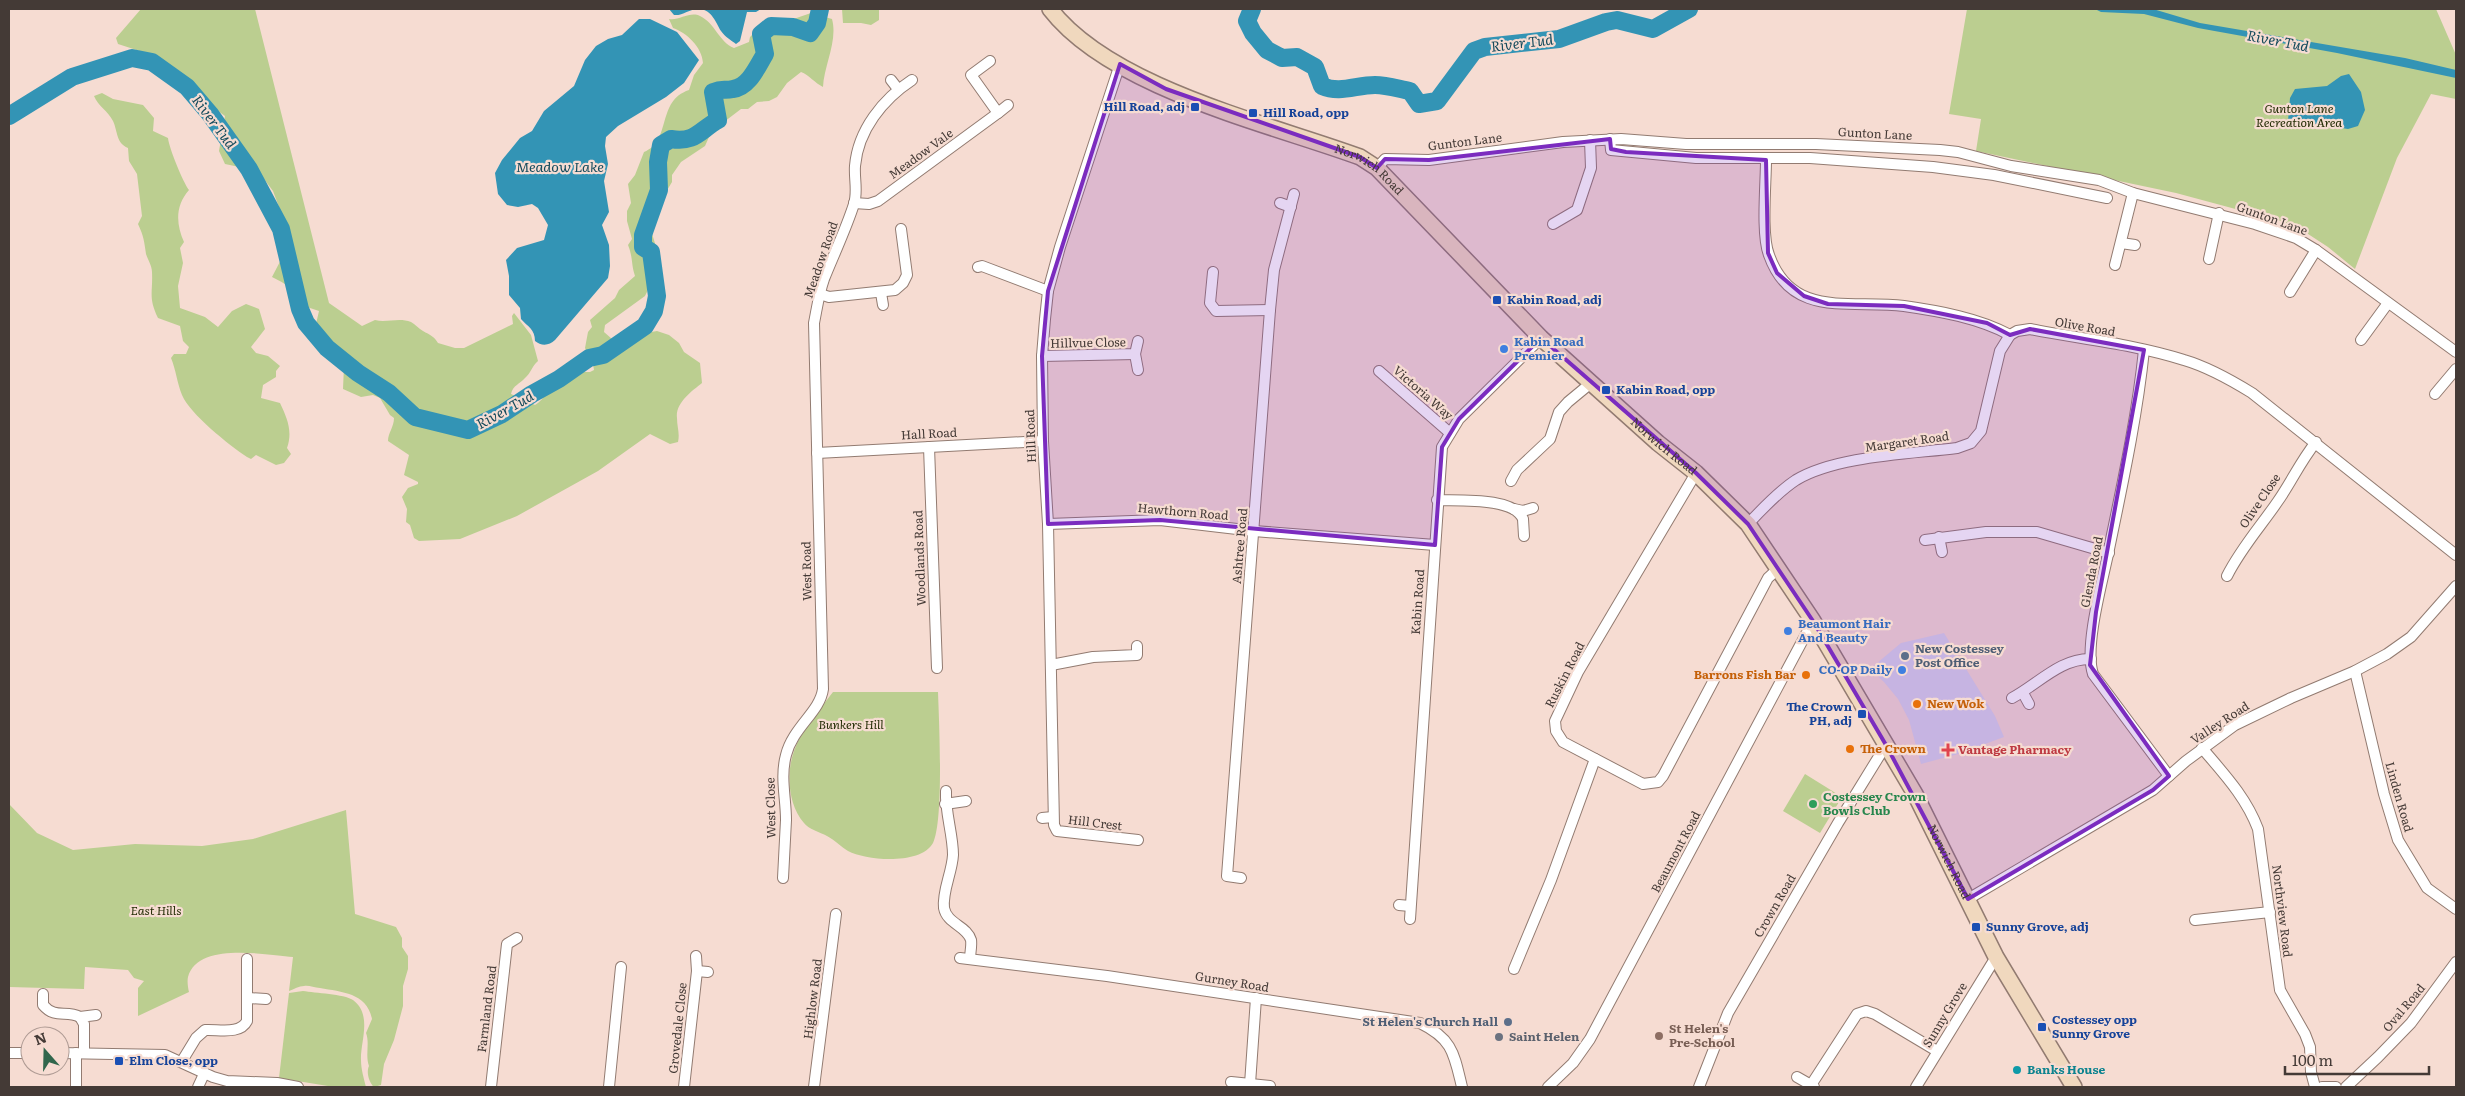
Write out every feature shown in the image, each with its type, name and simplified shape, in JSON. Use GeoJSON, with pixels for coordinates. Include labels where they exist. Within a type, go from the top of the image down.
{"type":"FeatureCollection","features":[{"type":"Feature","properties":{"kind":"street","name":"Norwich Road"},"geometry":{"type":"LineString","coordinates":[[1050,9],[1087,44],[1166,89],[1360,156],[1377,168],[1541,338],[1590,384],[1696,473],[1748,524],[1813,621],[1915,794],[1996,957],[2074,1087]]}},
{"type":"Feature","properties":{"kind":"street"},"geometry":{"type":"LineString","coordinates":[[970,75],[990,61]]}},
{"type":"Feature","properties":{"kind":"street","name":"Hill Road"},"geometry":{"type":"LineString","coordinates":[[1057,831],[1048,817],[1051,665],[1042,356],[1048,291],[1060,247],[1120,64]]}},
{"type":"Feature","properties":{"kind":"street"},"geometry":{"type":"LineString","coordinates":[[964,65],[998,113]]}},
{"type":"Feature","properties":{"kind":"street"},"geometry":{"type":"LineString","coordinates":[[891,80],[898,89]]}},
{"type":"Feature","properties":{"kind":"street","name":"Meadow Road"},"geometry":{"type":"LineString","coordinates":[[817,453],[813,351],[814,323],[820,294],[854,203],[856,189],[855,166],[860,142],[874,115],[898,89],[912,80]]}},
{"type":"Feature","properties":{"kind":"street","name":"Meadow Vale"},"geometry":{"type":"LineString","coordinates":[[854,203],[869,204],[878,201],[1008,105]]}},
{"type":"Feature","properties":{"kind":"street"},"geometry":{"type":"LineString","coordinates":[[1610,139],[1611,150],[1626,152],[1696,158],[1820,159],[1933,167],[1994,175],[2107,198]]}},
{"type":"Feature","properties":{"kind":"street","name":"Gunton Lane"},"geometry":{"type":"LineString","coordinates":[[1377,168],[1384,159],[1429,160],[1610,139],[1686,144],[1816,144],[1958,152],[2011,166],[2099,180],[2133,193],[2219,213],[2296,238],[2316,250],[2456,352]]}},
{"type":"Feature","properties":{"kind":"street"},"geometry":{"type":"LineString","coordinates":[[1553,224],[1577,210],[1591,168],[1590,140]]}},
{"type":"Feature","properties":{"kind":"street"},"geometry":{"type":"LineString","coordinates":[[1766,160],[1768,254],[1777,273],[1788,285],[1804,296],[1828,304],[1904,306],[1987,323],[2010,335]]}},
{"type":"Feature","properties":{"kind":"street"},"geometry":{"type":"LineString","coordinates":[[2116,265],[2133,193]]}},
{"type":"Feature","properties":{"kind":"street","name":"Ashtree Road"},"geometry":{"type":"LineString","coordinates":[[1241,878],[1227,876],[1270,310],[1274,270],[1294,194]]}},
{"type":"Feature","properties":{"kind":"street"},"geometry":{"type":"LineString","coordinates":[[1280,203],[1291,207]]}},
{"type":"Feature","properties":{"kind":"street","name":"Gunton Lane"},"geometry":{"type":"LineString","coordinates":[[2209,259],[2219,213]]}},
{"type":"Feature","properties":{"kind":"street"},"geometry":{"type":"LineString","coordinates":[[820,294],[828,297],[881,293],[895,290],[903,283],[907,275],[901,229]]}},
{"type":"Feature","properties":{"kind":"street"},"geometry":{"type":"LineString","coordinates":[[2121,243],[2135,246]]}},
{"type":"Feature","properties":{"kind":"street","name":"Gunton Lane"},"geometry":{"type":"LineString","coordinates":[[2290,292],[2316,250]]}},
{"type":"Feature","properties":{"kind":"street"},"geometry":{"type":"LineString","coordinates":[[978,267],[982,266],[1048,291]]}},
{"type":"Feature","properties":{"kind":"street"},"geometry":{"type":"LineString","coordinates":[[1213,272],[1210,303],[1216,312],[1270,310]]}},
{"type":"Feature","properties":{"kind":"street"},"geometry":{"type":"LineString","coordinates":[[881,293],[883,305]]}},
{"type":"Feature","properties":{"kind":"street"},"geometry":{"type":"LineString","coordinates":[[2361,340],[2388,303]]}},
{"type":"Feature","properties":{"kind":"street","name":"Olive Road"},"geometry":{"type":"LineString","coordinates":[[2010,335],[2017,331],[2030,329],[2144,350],[2184,360],[2225,377],[2252,393],[2456,553]]}},
{"type":"Feature","properties":{"kind":"street","name":"Margaret Road"},"geometry":{"type":"LineString","coordinates":[[1748,524],[1794,482],[1822,468],[1849,462],[1957,448],[1971,443],[1981,431],[2000,351],[2010,335]]}},
{"type":"Feature","properties":{"kind":"street","name":"Kabin Road"},"geometry":{"type":"LineString","coordinates":[[1410,919],[1442,447],[1459,419],[1541,338]]}},
{"type":"Feature","properties":{"kind":"street","name":"Hillvue Close"},"geometry":{"type":"LineString","coordinates":[[1138,341],[1135,354],[1138,370]]}},
{"type":"Feature","properties":{"kind":"street","name":"Glenda Road"},"geometry":{"type":"LineString","coordinates":[[2144,350],[2109,553],[2096,612],[2091,659],[2094,674],[2169,776]]}},
{"type":"Feature","properties":{"kind":"street","name":"Hillvue Close"},"geometry":{"type":"LineString","coordinates":[[1042,356],[1135,354]]}},
{"type":"Feature","properties":{"kind":"street"},"geometry":{"type":"LineString","coordinates":[[2435,394],[2456,368]]}},
{"type":"Feature","properties":{"kind":"street","name":"Victoria Way"},"geometry":{"type":"LineString","coordinates":[[1379,371],[1450,432]]}},
{"type":"Feature","properties":{"kind":"street"},"geometry":{"type":"LineString","coordinates":[[1511,481],[1517,470],[1550,439],[1559,412],[1590,384]]}},
{"type":"Feature","properties":{"kind":"street","name":"Hall Road"},"geometry":{"type":"LineString","coordinates":[[817,453],[1043,441]]}},
{"type":"Feature","properties":{"kind":"street","name":"Olive Close"},"geometry":{"type":"LineString","coordinates":[[2227,576],[2236,558],[2279,500],[2296,467],[2316,442]]}},
{"type":"Feature","properties":{"kind":"street","name":"Woodlands Road"},"geometry":{"type":"LineString","coordinates":[[929,446],[937,668]]}},
{"type":"Feature","properties":{"kind":"street","name":"West Road"},"geometry":{"type":"LineString","coordinates":[[817,453],[823,689]]}},
{"type":"Feature","properties":{"kind":"street","name":"Ruskin Road"},"geometry":{"type":"LineString","coordinates":[[1696,473],[1578,672],[1555,721],[1556,731],[1563,742],[1643,784],[1658,782],[1663,776],[1768,578],[1779,568]]}},
{"type":"Feature","properties":{"kind":"street"},"geometry":{"type":"LineString","coordinates":[[1438,500],[1490,502],[1522,511],[1533,508]]}},
{"type":"Feature","properties":{"kind":"street"},"geometry":{"type":"LineString","coordinates":[[1513,509],[1521,515],[1524,536]]}},
{"type":"Feature","properties":{"kind":"street","name":"Hawthorn Road"},"geometry":{"type":"LineString","coordinates":[[1048,524],[1160,520],[1254,531],[1435,545]]}},
{"type":"Feature","properties":{"kind":"street"},"geometry":{"type":"LineString","coordinates":[[1926,540],[2010,531],[2037,532],[2109,553]]}},
{"type":"Feature","properties":{"kind":"street"},"geometry":{"type":"LineString","coordinates":[[1940,537],[1942,552]]}},
{"type":"Feature","properties":{"kind":"street","name":"Valley Road"},"geometry":{"type":"LineString","coordinates":[[1968,898],[2153,790],[2218,736],[2260,712],[2355,671],[2387,654],[2410,637],[2456,586]]}},
{"type":"Feature","properties":{"kind":"street","name":"Beaumont Road"},"geometry":{"type":"LineString","coordinates":[[1548,1087],[1574,1063],[1590,1039],[1813,621]]}},
{"type":"Feature","properties":{"kind":"street"},"geometry":{"type":"LineString","coordinates":[[1051,665],[1093,657],[1137,655],[1137,646]]}},
{"type":"Feature","properties":{"kind":"street"},"geometry":{"type":"LineString","coordinates":[[2012,698],[2023,693],[2068,662],[2091,659]]}},
{"type":"Feature","properties":{"kind":"street","name":"Linden Road"},"geometry":{"type":"LineString","coordinates":[[2355,671],[2384,794],[2398,840],[2427,888],[2456,909]]}},
{"type":"Feature","properties":{"kind":"street","name":"West Close"},"geometry":{"type":"LineString","coordinates":[[783,878],[786,818],[782,774],[786,754],[795,732],[822,699],[823,689]]}},
{"type":"Feature","properties":{"kind":"street"},"geometry":{"type":"LineString","coordinates":[[2023,693],[2029,704]]}},
{"type":"Feature","properties":{"kind":"street","name":"Crown Road"},"geometry":{"type":"LineString","coordinates":[[1699,1087],[1728,1013],[1868,771],[1886,745]]}},
{"type":"Feature","properties":{"kind":"street","name":"Northview Road"},"geometry":{"type":"LineString","coordinates":[[2202,748],[2237,789],[2251,811],[2258,829],[2280,990],[2305,1034],[2310,1047],[2311,1072],[2315,1087]]}},
{"type":"Feature","properties":{"kind":"street"},"geometry":{"type":"LineString","coordinates":[[1514,969],[1551,880],[1595,759]]}},
{"type":"Feature","properties":{"kind":"street"},"geometry":{"type":"LineString","coordinates":[[946,791],[945,804],[966,801]]}},
{"type":"Feature","properties":{"kind":"street","name":"Gurney Road"},"geometry":{"type":"LineString","coordinates":[[945,804],[953,853],[944,910],[953,922],[969,935],[971,941],[965,958],[1031,965],[1420,1023],[1436,1031],[1452,1048],[1462,1087]]}},
{"type":"Feature","properties":{"kind":"street","name":"Hill Crest"},"geometry":{"type":"LineString","coordinates":[[1057,831],[1133,843]]}},
{"type":"Feature","properties":{"kind":"street"},"geometry":{"type":"LineString","coordinates":[[1399,905],[1410,906]]}},
{"type":"Feature","properties":{"kind":"street"},"geometry":{"type":"LineString","coordinates":[[2195,920],[2270,912]]}},
{"type":"Feature","properties":{"kind":"street","name":"Highlow Road"},"geometry":{"type":"LineString","coordinates":[[814,1087],[836,914]]}},
{"type":"Feature","properties":{"kind":"street","name":"Farmland Road"},"geometry":{"type":"LineString","coordinates":[[490,1087],[507,944],[517,938]]}},
{"type":"Feature","properties":{"kind":"street","name":"Grovedale Close"},"geometry":{"type":"LineString","coordinates":[[684,1087],[697,971],[696,956]]}},
{"type":"Feature","properties":{"kind":"street","name":"Sunny Grove"},"geometry":{"type":"LineString","coordinates":[[1916,1087],[1996,957]]}},
{"type":"Feature","properties":{"kind":"street"},"geometry":{"type":"LineString","coordinates":[[182,1061],[196,1038],[204,1030],[238,1030],[244,1027],[247,1021],[247,959]]}},
{"type":"Feature","properties":{"kind":"street","name":"Oval Road"},"geometry":{"type":"LineString","coordinates":[[2346,1087],[2378,1058],[2411,1023],[2456,962]]}},
{"type":"Feature","properties":{"kind":"street"},"geometry":{"type":"LineString","coordinates":[[609,1087],[618,977],[621,967]]}},
{"type":"Feature","properties":{"kind":"street","name":"Grovedale Close"},"geometry":{"type":"LineString","coordinates":[[697,971],[708,972]]}},
{"type":"Feature","properties":{"kind":"street"},"geometry":{"type":"LineString","coordinates":[[43,994],[43,1005],[54,1014],[75,1014],[80,1017],[84,1024],[76,1087]]}},
{"type":"Feature","properties":{"kind":"street"},"geometry":{"type":"LineString","coordinates":[[248,998],[266,999]]}},
{"type":"Feature","properties":{"kind":"street"},"geometry":{"type":"LineString","coordinates":[[1250,1084],[1256,998]]}},
{"type":"Feature","properties":{"kind":"street"},"geometry":{"type":"LineString","coordinates":[[1798,1077],[1812,1086],[1857,1014],[1866,1011],[1875,1014],[1937,1051]]}},
{"type":"Feature","properties":{"kind":"street"},"geometry":{"type":"LineString","coordinates":[[80,1017],[96,1015]]}},
{"type":"Feature","properties":{"kind":"street"},"geometry":{"type":"LineString","coordinates":[[70,1053],[165,1055],[182,1061],[204,1074],[227,1081],[277,1083],[298,1087]]}},
{"type":"Feature","properties":{"kind":"street"},"geometry":{"type":"LineString","coordinates":[[198,1087],[204,1074]]}},
{"type":"Feature","properties":{"kind":"street"},"geometry":{"type":"LineString","coordinates":[[1231,1082],[1270,1086]]}},
{"type":"Feature","properties":{"kind":"street"},"geometry":{"type":"LineString","coordinates":[[2322,1087],[2336,1087]]}},
{"type":"Feature","properties":{"kind":"highlighted area"},"geometry":{"type":"Polygon","coordinates":[[[1120,64],[1166,89],[1360,157],[1377,168],[1385,159],[1429,160],[1610,139],[1611,149],[1626,152],[1766,160],[1768,253],[1777,273],[1804,296],[1828,304],[1904,306],[1987,323],[2010,335],[2030,329],[2144,350],[2096,612],[2090,665],[2169,776],[2153,790],[1968,899],[1886,745],[1813,621],[1748,524],[1696,473],[1541,338],[1459,419],[1442,447],[1435,545],[1160,520],[1048,524],[1042,356],[1048,291],[1120,64]]]}},
{"type":"Feature","properties":{"kind":"shaded area"},"geometry":{"type":"Polygon","coordinates":[[[1944,633],[1995,716],[2004,737],[1958,754],[1921,764],[1909,720],[1898,699],[1870,669],[1901,643],[1944,633]]]}},
{"type":"Feature","properties":{"kind":"green space"},"geometry":{"type":"Polygon","coordinates":[[[141,9],[255,9],[329,303],[362,326],[375,320],[407,321],[432,336],[438,343],[455,348],[464,348],[513,324],[512,316],[514,313],[531,335],[538,361],[527,376],[513,389],[511,394],[535,405],[550,389],[573,372],[590,372],[594,370],[585,348],[588,332],[592,327],[590,320],[615,298],[619,290],[635,276],[628,245],[632,239],[627,221],[627,211],[631,203],[628,184],[635,175],[644,152],[653,147],[658,139],[672,103],[679,95],[689,90],[694,75],[703,63],[697,46],[683,33],[673,28],[669,19],[692,15],[700,16],[710,23],[724,41],[734,48],[749,42],[750,37],[761,26],[773,26],[811,13],[832,19],[833,36],[823,87],[801,72],[787,83],[777,97],[769,101],[757,102],[748,109],[741,109],[720,125],[709,137],[705,146],[681,162],[672,175],[672,182],[666,192],[651,205],[646,214],[661,263],[645,296],[605,325],[604,332],[612,339],[657,331],[669,335],[679,343],[684,352],[700,363],[702,383],[681,402],[677,413],[678,442],[670,444],[650,434],[598,471],[517,516],[460,539],[419,541],[414,538],[410,525],[406,522],[407,509],[402,497],[408,488],[418,484],[418,482],[404,475],[409,455],[388,441],[394,418],[390,415],[380,398],[373,395],[361,397],[343,389],[344,366],[340,348],[326,337],[316,324],[319,311],[304,306],[291,288],[272,277],[285,252],[288,231],[273,191],[258,171],[225,164],[219,151],[225,116],[203,100],[190,81],[181,77],[155,56],[118,44],[116,38],[141,9]]]}},
{"type":"Feature","properties":{"kind":"green space"},"geometry":{"type":"Polygon","coordinates":[[[842,9],[879,9],[879,20],[871,25],[843,23],[842,9]]]}},
{"type":"Feature","properties":{"kind":"green space","name":"Gunton Lane Recreation Area"},"geometry":{"type":"Polygon","coordinates":[[[1967,9],[2436,9],[2456,55],[2456,99],[2431,94],[2397,158],[2355,269],[2328,247],[2305,232],[2280,221],[2176,193],[1976,151],[1981,119],[1949,114],[1967,9]]]}},
{"type":"Feature","properties":{"kind":"green space"},"geometry":{"type":"Polygon","coordinates":[[[102,93],[113,99],[143,105],[154,118],[153,131],[168,138],[183,180],[189,190],[181,202],[178,215],[179,229],[184,242],[180,248],[183,263],[178,286],[180,308],[205,317],[218,327],[232,311],[246,304],[259,309],[265,329],[251,347],[256,353],[268,356],[280,366],[276,371],[276,377],[263,385],[261,398],[280,403],[287,419],[289,442],[287,448],[291,454],[284,463],[276,465],[256,455],[251,459],[247,457],[201,420],[186,403],[182,395],[171,358],[174,354],[186,354],[189,347],[183,341],[180,326],[158,318],[155,311],[152,300],[152,270],[138,224],[142,216],[137,174],[129,161],[128,148],[121,143],[113,121],[94,96],[102,93]]]}},
{"type":"Feature","properties":{"kind":"green space","name":"Bunkers Hill"},"geometry":{"type":"Polygon","coordinates":[[[833,692],[938,692],[939,814],[933,843],[927,850],[906,858],[880,859],[868,857],[848,851],[830,838],[808,827],[799,816],[790,789],[791,760],[801,735],[833,692]]]}},
{"type":"Feature","properties":{"kind":"green space","name":"Costessey Crown Bowls Club"},"geometry":{"type":"Polygon","coordinates":[[[1805,774],[1842,797],[1820,833],[1783,811],[1805,774]]]}},
{"type":"Feature","properties":{"kind":"green space","name":"East Hills"},"geometry":{"type":"Polygon","coordinates":[[[9,804],[37,833],[73,850],[135,844],[202,846],[253,839],[346,810],[355,914],[396,927],[402,938],[402,947],[408,956],[408,969],[403,986],[403,1006],[394,1040],[384,1064],[381,1085],[374,1087],[368,1077],[368,1041],[366,1033],[372,1019],[365,1004],[352,995],[310,986],[300,986],[289,991],[293,957],[234,953],[218,954],[205,958],[194,966],[188,977],[189,992],[138,1016],[138,988],[144,981],[134,978],[128,970],[85,967],[84,989],[9,987],[9,804]]]}},
{"type":"Feature","properties":{"kind":"green space"},"geometry":{"type":"Polygon","coordinates":[[[303,991],[343,996],[353,1000],[359,1006],[363,1013],[364,1021],[361,1060],[366,1087],[334,1087],[279,1078],[289,993],[303,991]]]}},
{"type":"Feature","properties":{"kind":"water"},"geometry":{"type":"Polygon","coordinates":[[[669,9],[700,9],[674,15],[669,9]]]}},
{"type":"Feature","properties":{"kind":"water"},"geometry":{"type":"Polygon","coordinates":[[[700,9],[761,9],[756,12],[747,12],[740,41],[736,44],[726,37],[711,14],[700,9]]]}},
{"type":"Feature","properties":{"kind":"water"},"geometry":{"type":"Polygon","coordinates":[[[2095,9],[2153,9],[2200,23],[2405,58],[2456,70],[2456,78],[2337,53],[2198,28],[2144,14],[2101,12],[2095,9]]]}},
{"type":"Feature","properties":{"kind":"water","name":"Meadow Lake"},"geometry":{"type":"Polygon","coordinates":[[[639,19],[650,19],[677,32],[699,60],[684,83],[666,97],[618,126],[606,137],[605,146],[608,164],[604,181],[609,212],[602,225],[609,245],[610,266],[608,278],[553,342],[545,345],[540,344],[535,341],[532,331],[521,319],[520,308],[509,295],[509,276],[506,260],[517,248],[544,240],[548,225],[538,208],[532,204],[518,207],[507,205],[498,194],[495,173],[502,160],[520,138],[532,131],[544,111],[574,86],[585,60],[596,46],[608,39],[622,35],[639,19]]]}},
{"type":"Feature","properties":{"kind":"water"},"geometry":{"type":"Polygon","coordinates":[[[2349,74],[2361,92],[2365,110],[2358,126],[2348,129],[2297,121],[2291,123],[2288,121],[2290,98],[2295,89],[2327,86],[2341,76],[2349,74]]]}},
{"type":"Feature","properties":{"kind":"waterway","name":"River Tud"},"geometry":{"type":"LineString","coordinates":[[9,116],[72,77],[132,58],[152,62],[187,87],[210,114],[249,169],[281,229],[300,309],[306,323],[327,348],[358,373],[389,393],[415,417],[468,430],[502,414],[589,358],[603,355],[645,326],[654,311],[657,296],[651,252],[643,247],[643,235],[659,190],[658,162],[661,145],[671,139],[691,138],[718,120],[713,92],[730,90],[744,85],[756,70],[765,54],[761,34],[771,26],[793,27],[810,33],[817,23],[820,9]]}},
{"type":"Feature","properties":{"kind":"waterway","name":"River Tud"},"geometry":{"type":"LineString","coordinates":[[1252,9],[1247,21],[1253,33],[1267,50],[1282,58],[1297,57],[1315,67],[1322,86],[1335,89],[1348,89],[1368,85],[1388,86],[1410,91],[1419,104],[1437,101],[1474,51],[1485,47],[1559,39],[1606,22],[1617,20],[1653,29],[1689,9]]}},
{"type":"Feature","properties":{"kind":"place","name":"Hill Road, adj"},"geometry":{"type":"Point","coordinates":[1195,107]}},
{"type":"Feature","properties":{"kind":"place","name":"Hill Road, opp"},"geometry":{"type":"Point","coordinates":[1253,113]}},
{"type":"Feature","properties":{"kind":"place","name":"Kabin Road, adj"},"geometry":{"type":"Point","coordinates":[1497,300]}},
{"type":"Feature","properties":{"kind":"place","name":"Kabin Road Premier"},"geometry":{"type":"Point","coordinates":[1504,349]}},
{"type":"Feature","properties":{"kind":"place","name":"Kabin Road, opp"},"geometry":{"type":"Point","coordinates":[1606,390]}},
{"type":"Feature","properties":{"kind":"place","name":"Beaumont Hair And Beauty"},"geometry":{"type":"Point","coordinates":[1788,631]}},
{"type":"Feature","properties":{"kind":"place","name":"New Costessey Post Office"},"geometry":{"type":"Point","coordinates":[1905,656]}},
{"type":"Feature","properties":{"kind":"place","name":"CO-OP Daily"},"geometry":{"type":"Point","coordinates":[1902,670]}},
{"type":"Feature","properties":{"kind":"place","name":"Barrons Fish Bar"},"geometry":{"type":"Point","coordinates":[1806,675]}},
{"type":"Feature","properties":{"kind":"place","name":"New Wok"},"geometry":{"type":"Point","coordinates":[1917,704]}},
{"type":"Feature","properties":{"kind":"place","name":"The Crown PH, adj"},"geometry":{"type":"Point","coordinates":[1862,714]}},
{"type":"Feature","properties":{"kind":"place","name":"The Crown"},"geometry":{"type":"Point","coordinates":[1850,749]}},
{"type":"Feature","properties":{"kind":"place","name":"Vantage Pharmacy"},"geometry":{"type":"Point","coordinates":[1948,750]}},
{"type":"Feature","properties":{"kind":"place","name":"Costessey Crown Bowls Club"},"geometry":{"type":"Point","coordinates":[1813,804]}},
{"type":"Feature","properties":{"kind":"place","name":"Sunny Grove, adj"},"geometry":{"type":"Point","coordinates":[1976,927]}},
{"type":"Feature","properties":{"kind":"place","name":"St Helen's Church Hall"},"geometry":{"type":"Point","coordinates":[1508,1022]}},
{"type":"Feature","properties":{"kind":"place","name":"Costessey opp Sunny Grove"},"geometry":{"type":"Point","coordinates":[2042,1027]}},
{"type":"Feature","properties":{"kind":"place","name":"St Helen's Pre-School"},"geometry":{"type":"Point","coordinates":[1659,1036]}},
{"type":"Feature","properties":{"kind":"place","name":"Saint Helen"},"geometry":{"type":"Point","coordinates":[1499,1037]}},
{"type":"Feature","properties":{"kind":"place","name":"Elm Close, opp"},"geometry":{"type":"Point","coordinates":[119,1061]}},
{"type":"Feature","properties":{"kind":"place","name":"Banks House"},"geometry":{"type":"Point","coordinates":[2017,1070]}}]}
